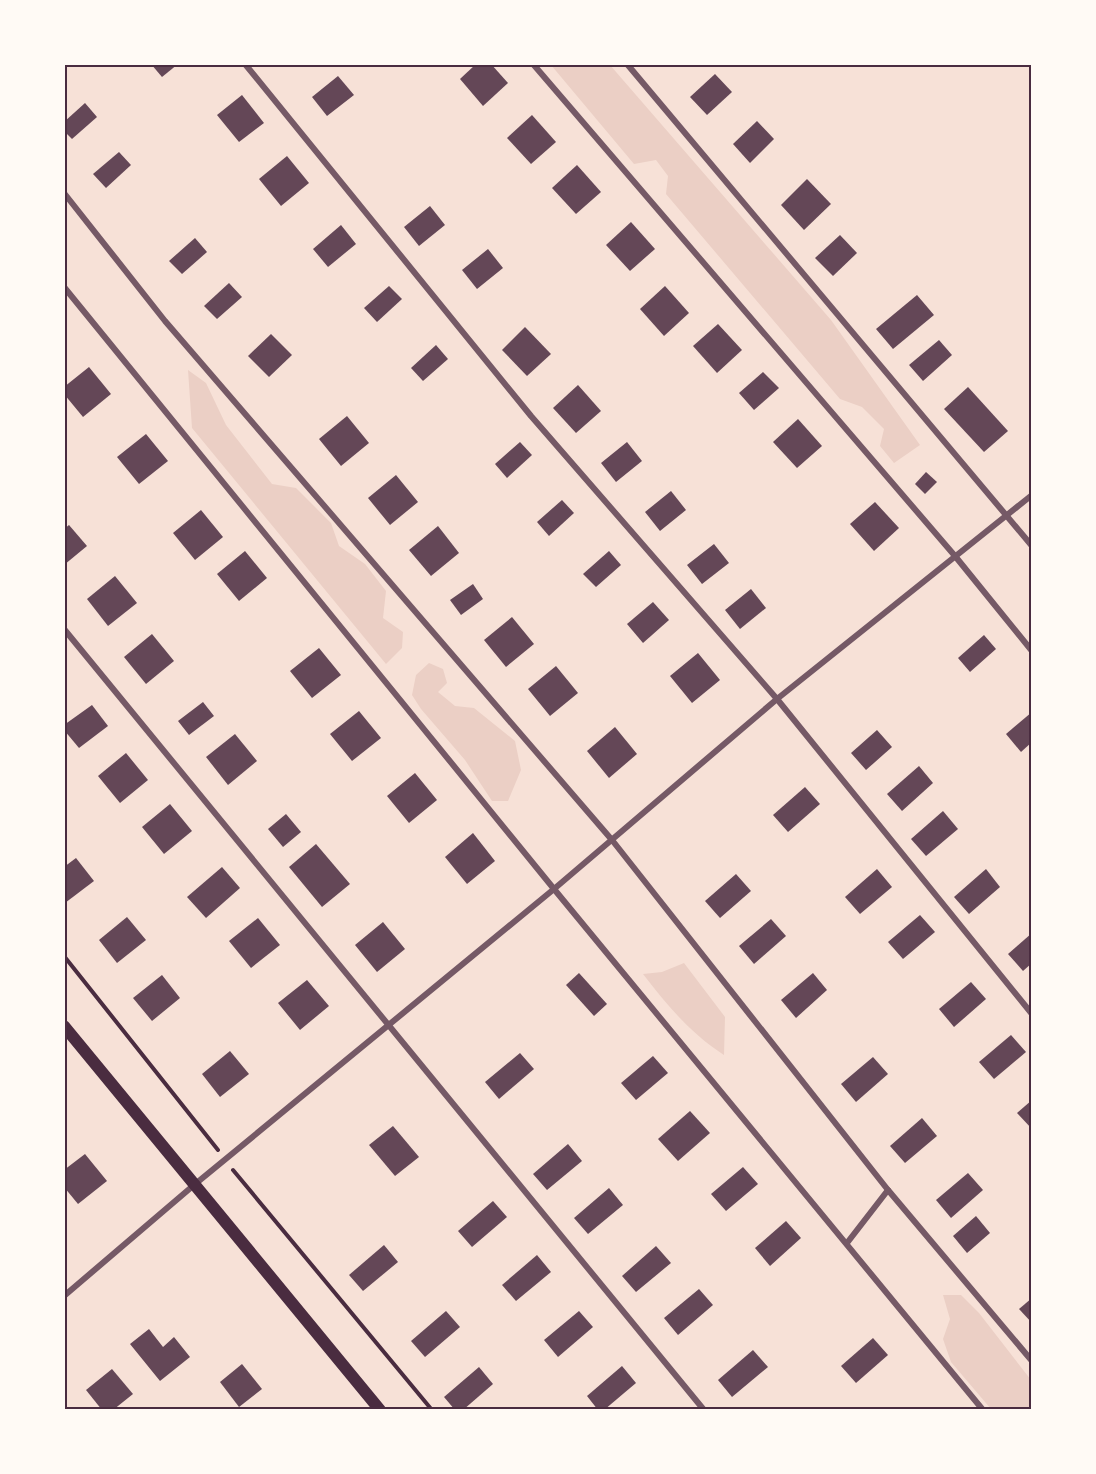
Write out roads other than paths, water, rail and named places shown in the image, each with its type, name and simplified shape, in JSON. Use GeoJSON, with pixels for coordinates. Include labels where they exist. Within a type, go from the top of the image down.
{"type":"FeatureCollection","features":[{"type":"Feature","properties":{"kind":"main road"},"geometry":{"type":"LineString","coordinates":[[64,1026],[380,1410]]}},
{"type":"Feature","properties":{"kind":"street"},"geometry":{"type":"LineString","coordinates":[[245,64],[531,416],[777,699],[1032,1014]]}},
{"type":"Feature","properties":{"kind":"street"},"geometry":{"type":"LineString","coordinates":[[533,64],[955,556],[1032,651]]}},
{"type":"Feature","properties":{"kind":"street"},"geometry":{"type":"LineString","coordinates":[[627,64],[1032,546]]}},
{"type":"Feature","properties":{"kind":"street"},"geometry":{"type":"LineString","coordinates":[[64,193],[165,321],[612,840],[888,1190],[1032,1361]]}},
{"type":"Feature","properties":{"kind":"street"},"geometry":{"type":"LineString","coordinates":[[64,287],[554,890],[983,1410]]}},
{"type":"Feature","properties":{"kind":"street"},"geometry":{"type":"LineString","coordinates":[[64,1296],[194,1185],[554,890],[777,699],[1032,495]]}},
{"type":"Feature","properties":{"kind":"street"},"geometry":{"type":"LineString","coordinates":[[64,629],[704,1410]]}},
{"type":"Feature","properties":{"kind":"street"},"geometry":{"type":"LineString","coordinates":[[847,1244],[888,1190]]}}]}
